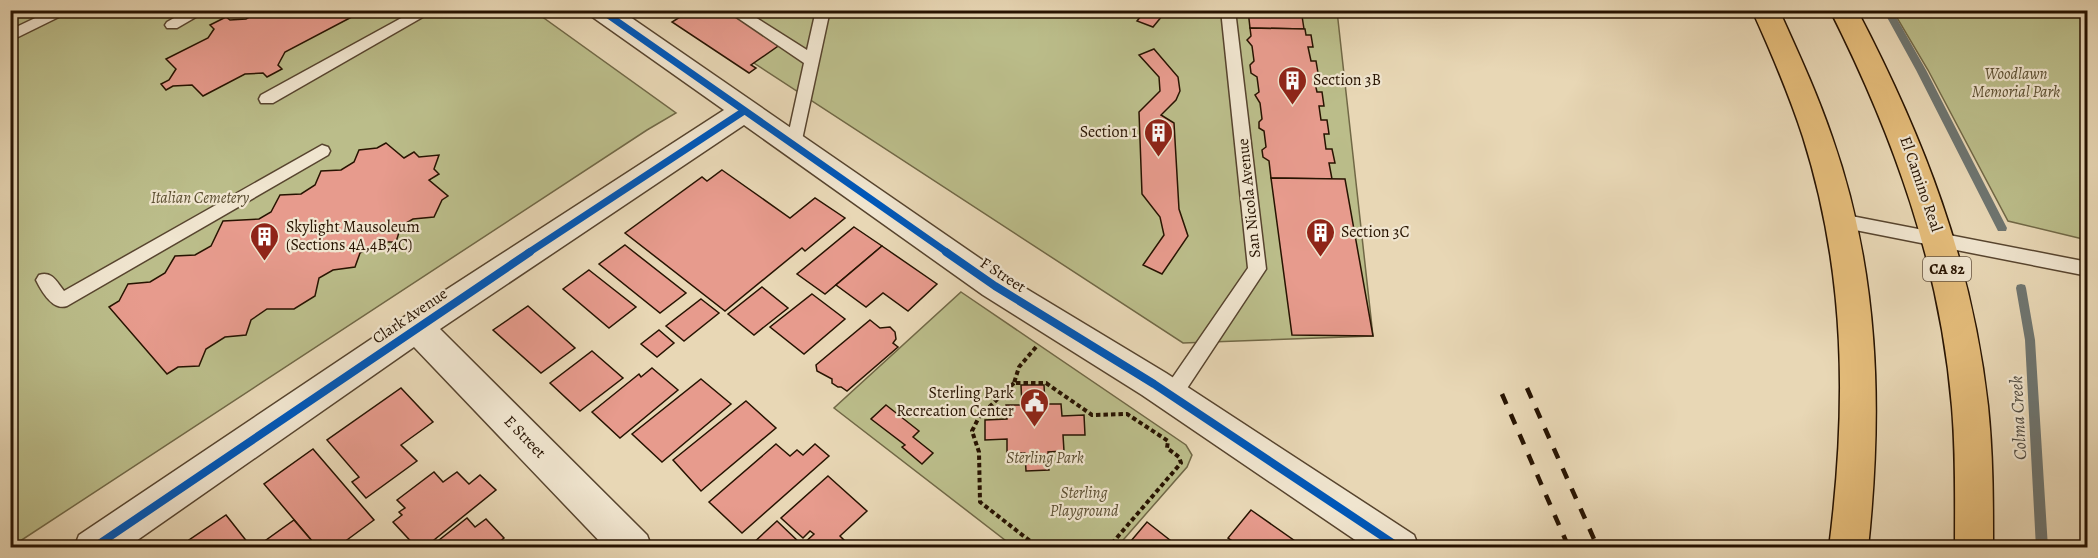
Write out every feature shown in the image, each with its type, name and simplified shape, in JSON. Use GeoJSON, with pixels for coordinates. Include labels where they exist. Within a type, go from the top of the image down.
{"type":"FeatureCollection","features":[{"type":"Feature","properties":{"kind":"main road"},"geometry":{"type":"LineString","coordinates":[[1765,10],[1808,105],[1826,162],[1841,221],[1854,299],[1858,356],[1858,459],[1848,548]]}},
{"type":"Feature","properties":{"kind":"main road","name":"El Camino Real"},"geometry":{"type":"LineString","coordinates":[[1843,10],[1878,75],[1899,122],[1940,240],[1957,311],[1966,372],[1974,474],[1974,548]]}},
{"type":"Feature","properties":{"kind":"street","name":"F Street"},"geometry":{"type":"LineString","coordinates":[[601,10],[994,286],[1171,396],[1400,548]]}},
{"type":"Feature","properties":{"kind":"street","name":"Clark Avenue"},"geometry":{"type":"LineString","coordinates":[[93,548],[416,327],[744,111]]}},
{"type":"Feature","properties":{"kind":"street","name":"E Street"},"geometry":{"type":"LineString","coordinates":[[416,327],[633,548]]}},
{"type":"Feature","properties":{"kind":"lane"},"geometry":{"type":"LineString","coordinates":[[10,36],[66,10]]}},
{"type":"Feature","properties":{"kind":"lane"},"geometry":{"type":"LineString","coordinates":[[172,25],[201,10]]}},
{"type":"Feature","properties":{"kind":"lane"},"geometry":{"type":"LineString","coordinates":[[267,99],[428,10]]}},
{"type":"Feature","properties":{"kind":"lane"},"geometry":{"type":"LineString","coordinates":[[733,10],[812,61]]}},
{"type":"Feature","properties":{"kind":"lane"},"geometry":{"type":"LineString","coordinates":[[794,145],[823,10]]}},
{"type":"Feature","properties":{"kind":"lane","name":"San Nicola Avenue"},"geometry":{"type":"LineString","coordinates":[[1171,396],[1257,269],[1228,10]]}},
{"type":"Feature","properties":{"kind":"lane"},"geometry":{"type":"LineString","coordinates":[[45,280],[61,301],[322,151]]}},
{"type":"Feature","properties":{"kind":"lane"},"geometry":{"type":"LineString","coordinates":[[1841,221],[2088,269]]}},
{"type":"Feature","properties":{"kind":"path"},"geometry":{"type":"LineString","coordinates":[[1036,347],[1019,367],[1014,383],[979,417],[972,431],[979,452],[980,502],[1040,548]]}},
{"type":"Feature","properties":{"kind":"path"},"geometry":{"type":"LineString","coordinates":[[1014,383],[1046,383],[1092,415],[1127,414],[1168,441],[1167,448],[1179,457],[1181,463],[1108,548]]}},
{"type":"Feature","properties":{"kind":"green space","name":"Italian Cemetery"},"geometry":{"type":"Polygon","coordinates":[[[10,11],[534,11],[676,113],[11,547],[10,11]]]}},
{"type":"Feature","properties":{"kind":"green space"},"geometry":{"type":"Polygon","coordinates":[[[674,11],[1337,11],[1373,336],[1183,343],[674,11]]]}},
{"type":"Feature","properties":{"kind":"green space","name":"Woodlawn Memorial Park"},"geometry":{"type":"Polygon","coordinates":[[[1893,11],[2087,11],[2087,240],[2008,221],[1928,70],[1893,11]]]}},
{"type":"Feature","properties":{"kind":"green space","name":"Sterling Park"},"geometry":{"type":"Polygon","coordinates":[[[961,292],[1186,445],[1192,455],[1187,467],[1117,547],[1014,547],[834,408],[961,292]]]}},
{"type":"Feature","properties":{"kind":"building"},"geometry":{"type":"Polygon","coordinates":[[[262,10],[365,10],[285,52],[278,65],[282,69],[267,77],[263,73],[245,74],[203,96],[192,85],[173,86],[166,90],[161,84],[169,80],[176,69],[166,59],[208,38],[214,29],[210,25],[226,17],[230,20],[246,19],[262,10]]]}},
{"type":"Feature","properties":{"kind":"building"},"geometry":{"type":"Polygon","coordinates":[[[691,10],[707,10],[717,17],[727,10],[781,44],[751,65],[756,68],[749,73],[672,22],[691,10]]]}},
{"type":"Feature","properties":{"kind":"building"},"geometry":{"type":"Polygon","coordinates":[[[1146,10],[1167,10],[1153,27],[1137,21],[1146,10]]]}},
{"type":"Feature","properties":{"kind":"building"},"geometry":{"type":"Polygon","coordinates":[[[1248,10],[1307,10],[1309,17],[1302,16],[1304,29],[1250,28],[1248,10]]]}},
{"type":"Feature","properties":{"kind":"building","name":"Section 3B"},"geometry":{"type":"Polygon","coordinates":[[[1250,28],[1305,29],[1306,35],[1311,35],[1313,47],[1308,47],[1311,61],[1316,61],[1319,79],[1314,79],[1317,92],[1322,92],[1324,106],[1319,106],[1321,120],[1327,120],[1329,134],[1324,134],[1326,149],[1332,149],[1335,163],[1329,163],[1332,179],[1271,178],[1269,161],[1263,157],[1262,150],[1266,147],[1264,131],[1259,128],[1259,122],[1262,119],[1260,103],[1255,95],[1259,92],[1257,77],[1251,73],[1250,65],[1254,61],[1252,46],[1247,40],[1251,36],[1250,28]]]}},
{"type":"Feature","properties":{"kind":"building","name":"Section 1"},"geometry":{"type":"Polygon","coordinates":[[[1154,49],[1178,77],[1180,91],[1176,100],[1161,115],[1174,123],[1179,209],[1188,236],[1162,274],[1143,265],[1164,235],[1160,217],[1142,194],[1139,112],[1160,91],[1159,77],[1139,55],[1154,49]]]}},
{"type":"Feature","properties":{"kind":"building","name":"Skylight Mausoleum (Sections 4A,4B,4C)"},"geometry":{"type":"Polygon","coordinates":[[[386,143],[404,158],[414,152],[419,157],[439,155],[434,169],[439,174],[429,180],[448,196],[442,200],[434,217],[413,219],[401,226],[396,242],[377,242],[360,253],[355,267],[333,270],[319,278],[315,296],[294,309],[267,309],[251,320],[246,335],[225,337],[206,349],[199,366],[178,367],[167,374],[109,307],[119,301],[128,284],[150,282],[165,273],[175,256],[195,255],[211,246],[223,221],[259,219],[271,212],[280,195],[301,194],[315,185],[321,171],[341,170],[354,162],[359,150],[377,148],[386,143]]]}},
{"type":"Feature","properties":{"kind":"building"},"geometry":{"type":"Polygon","coordinates":[[[722,170],[790,218],[815,198],[845,218],[805,251],[802,248],[725,311],[625,233],[702,177],[707,181],[722,170]]]}},
{"type":"Feature","properties":{"kind":"building","name":"Section 3C"},"geometry":{"type":"Polygon","coordinates":[[[1271,178],[1345,179],[1373,336],[1292,335],[1271,178]]]}},
{"type":"Feature","properties":{"kind":"building"},"geometry":{"type":"Polygon","coordinates":[[[854,227],[882,246],[825,294],[797,274],[854,227]]]}},
{"type":"Feature","properties":{"kind":"building"},"geometry":{"type":"Polygon","coordinates":[[[625,245],[686,293],[660,313],[599,264],[625,245]]]}},
{"type":"Feature","properties":{"kind":"building"},"geometry":{"type":"Polygon","coordinates":[[[882,246],[937,284],[908,311],[883,293],[866,307],[836,285],[882,246]]]}},
{"type":"Feature","properties":{"kind":"building"},"geometry":{"type":"Polygon","coordinates":[[[589,270],[636,307],[609,328],[563,289],[589,270]]]}},
{"type":"Feature","properties":{"kind":"building"},"geometry":{"type":"Polygon","coordinates":[[[762,287],[788,308],[754,335],[728,314],[762,287]]]}},
{"type":"Feature","properties":{"kind":"building"},"geometry":{"type":"Polygon","coordinates":[[[812,294],[845,319],[804,354],[770,327],[812,294]]]}},
{"type":"Feature","properties":{"kind":"building"},"geometry":{"type":"Polygon","coordinates":[[[701,299],[719,313],[684,341],[666,326],[701,299]]]}},
{"type":"Feature","properties":{"kind":"building"},"geometry":{"type":"Polygon","coordinates":[[[528,306],[575,348],[541,373],[493,330],[528,306]]]}},
{"type":"Feature","properties":{"kind":"building"},"geometry":{"type":"Polygon","coordinates":[[[870,320],[880,328],[890,327],[895,332],[896,339],[893,343],[898,347],[847,391],[817,371],[816,365],[870,320]]]}},
{"type":"Feature","properties":{"kind":"building"},"geometry":{"type":"Polygon","coordinates":[[[659,330],[674,343],[657,357],[641,344],[659,330]]]}},
{"type":"Feature","properties":{"kind":"building"},"geometry":{"type":"Polygon","coordinates":[[[592,351],[623,378],[580,411],[550,383],[592,351]]]}},
{"type":"Feature","properties":{"kind":"building"},"geometry":{"type":"Polygon","coordinates":[[[652,368],[678,390],[620,438],[592,412],[639,374],[641,377],[652,368]]]}},
{"type":"Feature","properties":{"kind":"building"},"geometry":{"type":"Polygon","coordinates":[[[701,379],[731,404],[662,462],[632,434],[701,379]]]}},
{"type":"Feature","properties":{"kind":"building","name":"Sterling Park Recreation Center"},"geometry":{"type":"Polygon","coordinates":[[[1021,385],[1044,385],[1045,404],[1061,404],[1062,416],[1084,415],[1085,435],[1063,435],[1064,451],[1048,452],[1049,470],[1026,471],[1025,453],[1007,453],[1007,439],[985,440],[985,420],[1007,419],[1006,405],[1022,405],[1021,385]]]}},
{"type":"Feature","properties":{"kind":"building"},"geometry":{"type":"Polygon","coordinates":[[[401,388],[433,422],[401,445],[417,461],[366,498],[352,482],[359,477],[327,440],[401,388]]]}},
{"type":"Feature","properties":{"kind":"building"},"geometry":{"type":"Polygon","coordinates":[[[746,401],[776,428],[701,491],[673,460],[746,401]]]}},
{"type":"Feature","properties":{"kind":"building"},"geometry":{"type":"Polygon","coordinates":[[[886,405],[919,431],[913,437],[933,453],[922,464],[902,447],[905,445],[871,419],[886,405]]]}},
{"type":"Feature","properties":{"kind":"building"},"geometry":{"type":"Polygon","coordinates":[[[776,444],[790,456],[797,450],[803,455],[815,444],[829,456],[742,533],[709,502],[776,444]]]}},
{"type":"Feature","properties":{"kind":"building"},"geometry":{"type":"Polygon","coordinates":[[[313,449],[374,520],[336,548],[318,548],[264,484],[313,449]]]}},
{"type":"Feature","properties":{"kind":"building"},"geometry":{"type":"Polygon","coordinates":[[[434,472],[443,482],[457,472],[469,484],[480,475],[496,490],[424,548],[417,548],[393,522],[402,515],[399,512],[405,508],[397,500],[434,472]]]}},
{"type":"Feature","properties":{"kind":"building"},"geometry":{"type":"Polygon","coordinates":[[[828,476],[867,511],[840,536],[852,548],[753,548],[751,545],[777,521],[802,545],[814,534],[810,531],[803,538],[781,518],[828,476]]]}},
{"type":"Feature","properties":{"kind":"building"},"geometry":{"type":"Polygon","coordinates":[[[1251,510],[1305,548],[1231,548],[1235,543],[1228,538],[1251,510]]]}},
{"type":"Feature","properties":{"kind":"building"},"geometry":{"type":"Polygon","coordinates":[[[226,515],[252,548],[195,548],[189,540],[226,515]]]}},
{"type":"Feature","properties":{"kind":"building"},"geometry":{"type":"Polygon","coordinates":[[[467,518],[475,527],[486,519],[504,538],[493,548],[429,548],[467,518]]]}},
{"type":"Feature","properties":{"kind":"building"},"geometry":{"type":"Polygon","coordinates":[[[294,520],[318,548],[265,548],[262,543],[294,520]]]}},
{"type":"Feature","properties":{"kind":"building"},"geometry":{"type":"Polygon","coordinates":[[[1147,522],[1180,548],[1125,548],[1147,522]]]}},
{"type":"Feature","properties":{"kind":"waterway","name":"Colma Creek"},"geometry":{"type":"LineString","coordinates":[[1887,10],[1921,70],[2002,228]]}},
{"type":"Feature","properties":{"kind":"waterway","name":"Colma Creek"},"geometry":{"type":"LineString","coordinates":[[2021,288],[2030,340],[2042,548]]}},
{"type":"Feature","properties":{"kind":"railway"},"geometry":{"type":"LineString","coordinates":[[1527,388],[1598,548]]}},
{"type":"Feature","properties":{"kind":"railway"},"geometry":{"type":"LineString","coordinates":[[1502,394],[1569,548]]}},
{"type":"Feature","properties":{"kind":"cycle path"},"geometry":{"type":"LineString","coordinates":[[601,10],[995,286],[1154,384],[1400,548]]}},
{"type":"Feature","properties":{"kind":"cycle path"},"geometry":{"type":"LineString","coordinates":[[93,548],[416,327],[744,111]]}},
{"type":"Feature","properties":{"kind":"place","name":"Section 3B"},"geometry":{"type":"Point","coordinates":[1292,106]}},
{"type":"Feature","properties":{"kind":"place","name":"Section 1"},"geometry":{"type":"Point","coordinates":[1158,158]}},
{"type":"Feature","properties":{"kind":"place","name":"Section 3C"},"geometry":{"type":"Point","coordinates":[1320,258]}},
{"type":"Feature","properties":{"kind":"place","name":"Skylight Mausoleum (Sections 4A,4B,4C)"},"geometry":{"type":"Point","coordinates":[265,262]}},
{"type":"Feature","properties":{"kind":"place","name":"Sterling Park Recreation Center"},"geometry":{"type":"Point","coordinates":[1035,428]}},
{"type":"Feature","properties":{"kind":"park label","name":"Sterling Playground"},"geometry":{"type":"Point","coordinates":[1084,502]}}]}
